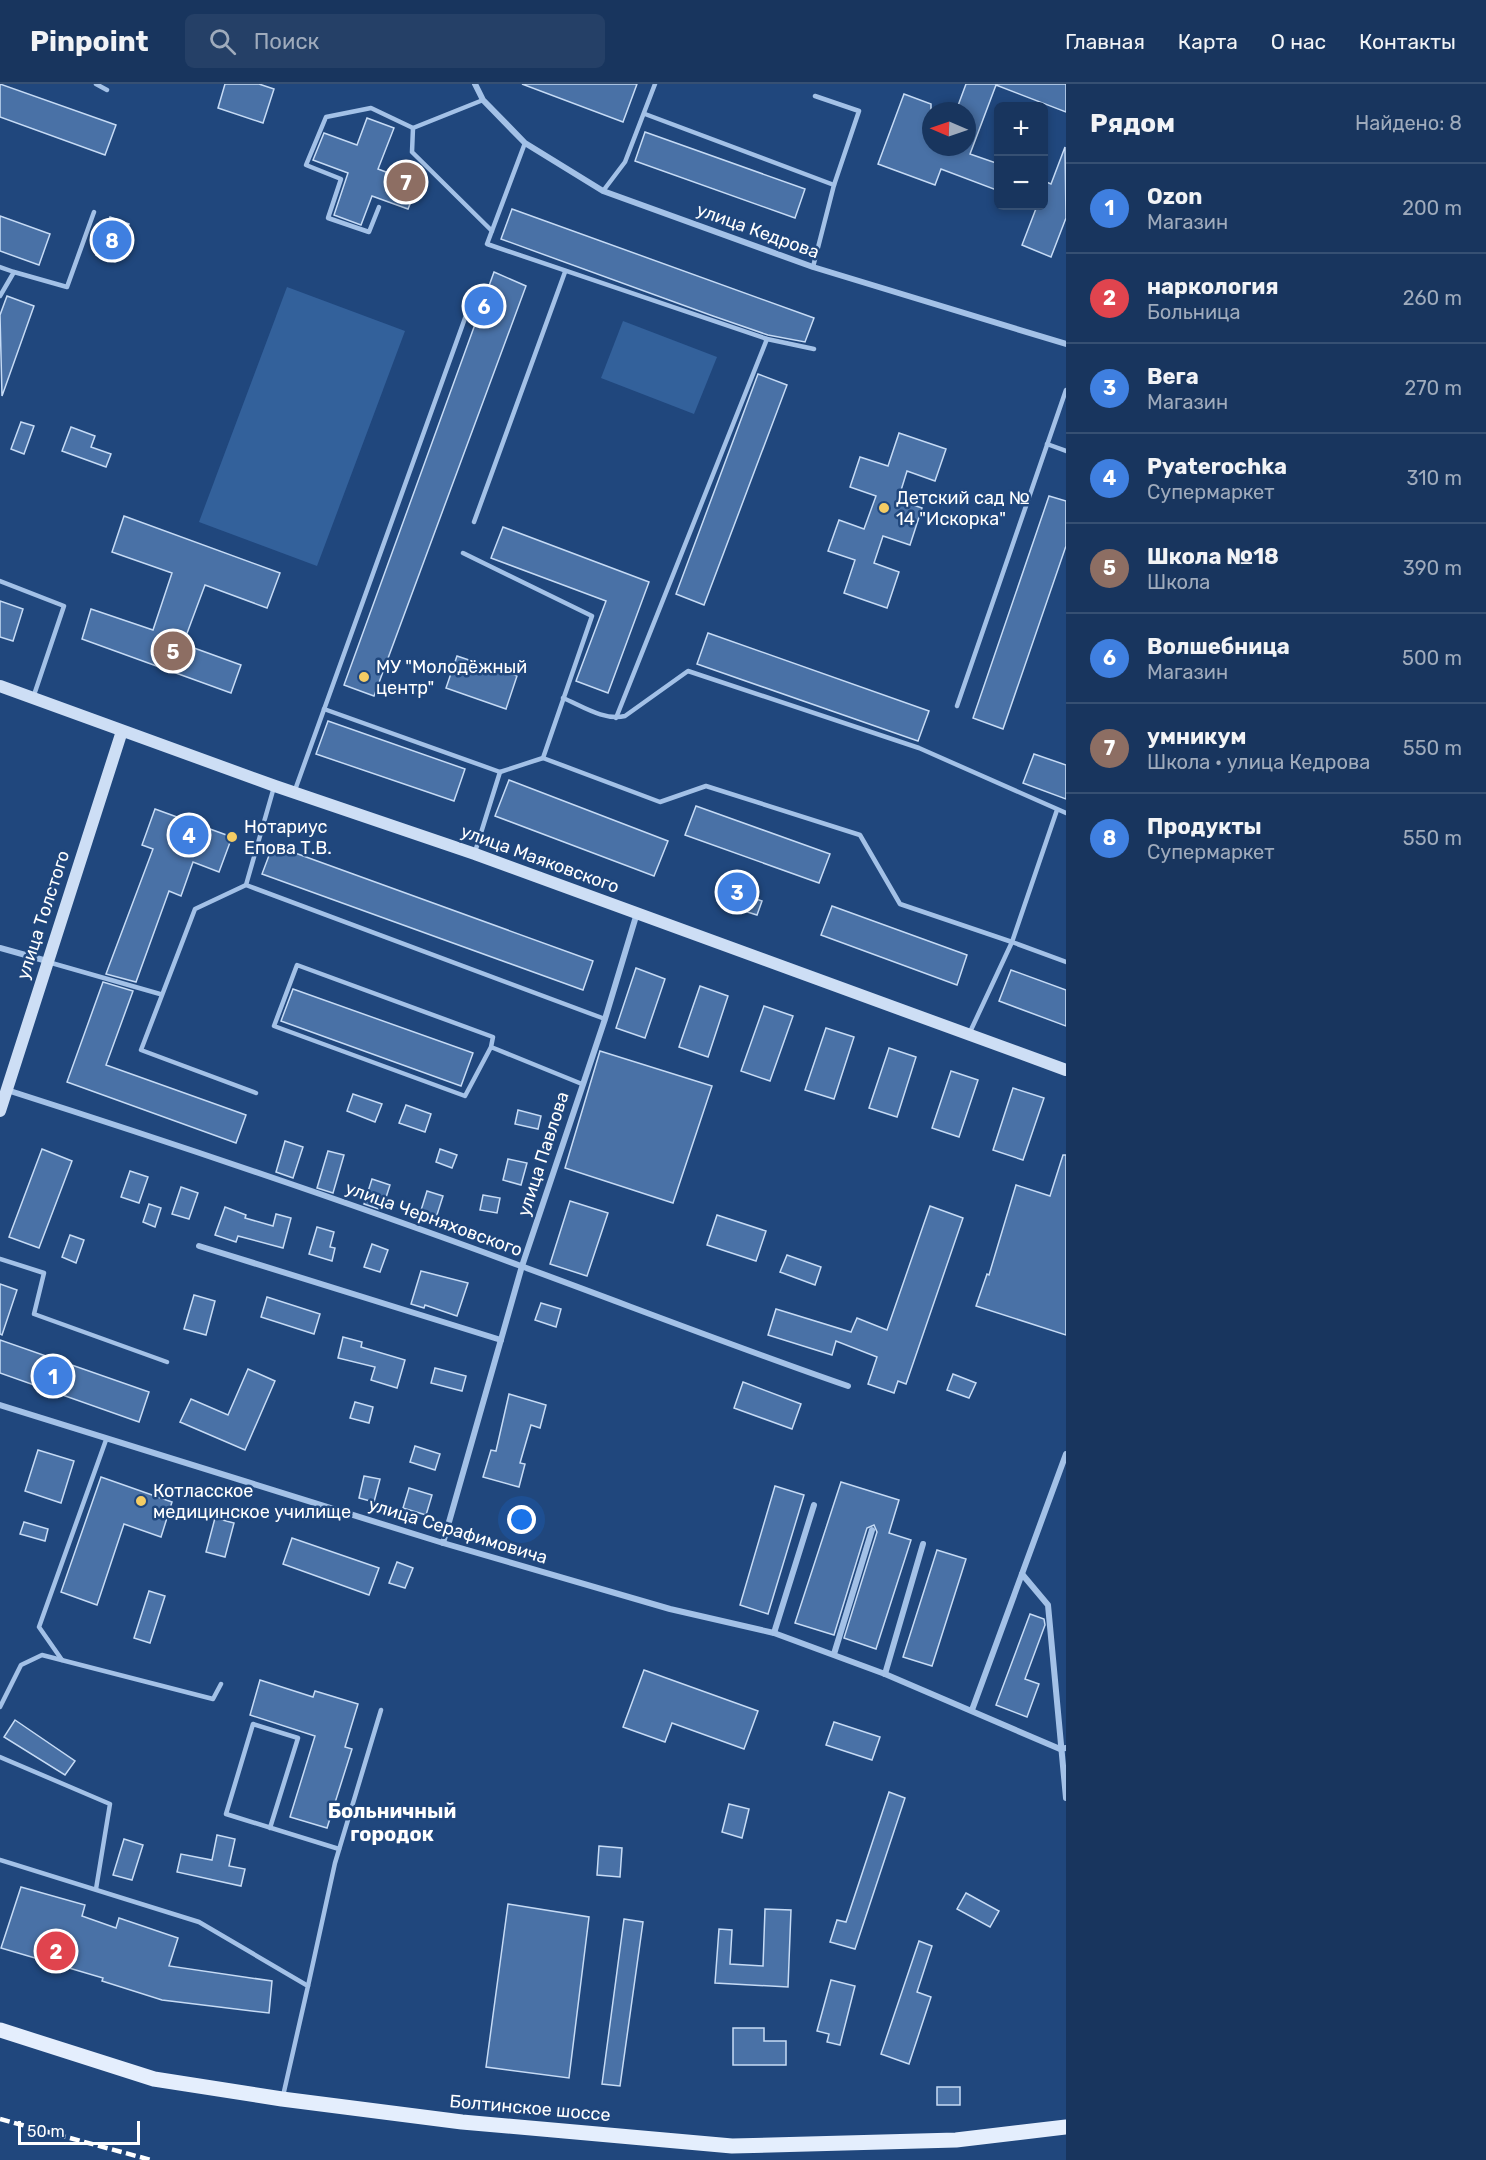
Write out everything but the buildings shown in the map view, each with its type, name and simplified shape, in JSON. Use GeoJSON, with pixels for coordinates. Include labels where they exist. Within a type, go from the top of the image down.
{"type":"FeatureCollection","features":[{"type":"Feature","properties":{"kind":"main road","name":"Болтинское шоссе"},"geometry":{"type":"LineString","coordinates":[[0,2030],[154,2079],[282,2099],[462,2122],[732,2146],[956,2140],[1066,2127]]}},
{"type":"Feature","properties":{"kind":"street","name":"улица Кедрова"},"geometry":{"type":"LineString","coordinates":[[475,84],[483,100],[525,143],[603,191],[813,267],[1066,344]]}},
{"type":"Feature","properties":{"kind":"street","name":"улица Маяковского"},"geometry":{"type":"LineString","coordinates":[[0,686],[275,786],[475,854],[1066,1070]]}},
{"type":"Feature","properties":{"kind":"street","name":"улица Толстого"},"geometry":{"type":"LineString","coordinates":[[0,1111],[3,1089],[122,731]]}},
{"type":"Feature","properties":{"kind":"street","name":"улица Павлова"},"geometry":{"type":"LineString","coordinates":[[443,1543],[522,1266],[605,1018],[637,913]]}},
{"type":"Feature","properties":{"kind":"street"},"geometry":{"type":"LineString","coordinates":[[0,948],[47,962]]}},
{"type":"Feature","properties":{"kind":"street","name":"улица Черняховского"},"geometry":{"type":"LineString","coordinates":[[3,1089],[217,1157],[522,1266],[697,1334],[848,1386]]}},
{"type":"Feature","properties":{"kind":"street"},"geometry":{"type":"LineString","coordinates":[[200,1246],[501,1340]]}},
{"type":"Feature","properties":{"kind":"street","name":"улица Серафимовича"},"geometry":{"type":"LineString","coordinates":[[0,1405],[106,1440],[443,1543],[670,1609],[774,1633],[885,1674],[1063,1749]]}},
{"type":"Feature","properties":{"kind":"street"},"geometry":{"type":"LineString","coordinates":[[972,1710],[1066,1454]]}},
{"type":"Feature","properties":{"kind":"street"},"geometry":{"type":"LineString","coordinates":[[774,1633],[814,1505]]}},
{"type":"Feature","properties":{"kind":"street"},"geometry":{"type":"LineString","coordinates":[[834,1654],[872,1530]]}},
{"type":"Feature","properties":{"kind":"street"},"geometry":{"type":"LineString","coordinates":[[885,1674],[923,1544]]}},
{"type":"Feature","properties":{"kind":"street"},"geometry":{"type":"LineString","coordinates":[[1022,1574],[1048,1605],[1066,1798]]}},
{"type":"Feature","properties":{"kind":"lane"},"geometry":{"type":"LineString","coordinates":[[96,84],[107,90]]}},
{"type":"Feature","properties":{"kind":"lane"},"geometry":{"type":"LineString","coordinates":[[603,191],[626,162],[655,84]]}},
{"type":"Feature","properties":{"kind":"lane"},"geometry":{"type":"LineString","coordinates":[[813,267],[834,185],[859,111],[815,96]]}},
{"type":"Feature","properties":{"kind":"lane"},"geometry":{"type":"LineString","coordinates":[[379,207],[369,232],[328,218],[341,179],[306,165],[326,117],[371,108],[413,128],[483,100]]}},
{"type":"Feature","properties":{"kind":"lane"},"geometry":{"type":"LineString","coordinates":[[645,114],[834,185]]}},
{"type":"Feature","properties":{"kind":"lane"},"geometry":{"type":"LineString","coordinates":[[413,128],[412,152],[492,231]]}},
{"type":"Feature","properties":{"kind":"lane"},"geometry":{"type":"LineString","coordinates":[[525,143],[487,244],[767,339],[814,349]]}},
{"type":"Feature","properties":{"kind":"lane"},"geometry":{"type":"LineString","coordinates":[[0,267],[67,287],[94,212]]}},
{"type":"Feature","properties":{"kind":"lane"},"geometry":{"type":"LineString","coordinates":[[0,296],[14,272]]}},
{"type":"Feature","properties":{"kind":"lane"},"geometry":{"type":"LineString","coordinates":[[474,522],[565,272]]}},
{"type":"Feature","properties":{"kind":"lane"},"geometry":{"type":"LineString","coordinates":[[294,792],[473,296]]}},
{"type":"Feature","properties":{"kind":"lane"},"geometry":{"type":"LineString","coordinates":[[615,718],[767,339]]}},
{"type":"Feature","properties":{"kind":"lane"},"geometry":{"type":"LineString","coordinates":[[957,706],[1066,390]]}},
{"type":"Feature","properties":{"kind":"lane"},"geometry":{"type":"LineString","coordinates":[[1047,444],[1066,451]]}},
{"type":"Feature","properties":{"kind":"lane"},"geometry":{"type":"LineString","coordinates":[[463,553],[592,616],[543,758]]}},
{"type":"Feature","properties":{"kind":"lane"},"geometry":{"type":"LineString","coordinates":[[0,581],[63,606],[33,698]]}},
{"type":"Feature","properties":{"kind":"lane"},"geometry":{"type":"LineString","coordinates":[[563,698],[615,718],[625,716],[688,671],[919,748],[1066,813]]}},
{"type":"Feature","properties":{"kind":"lane"},"geometry":{"type":"LineString","coordinates":[[324,709],[500,772],[543,758],[660,802],[706,786],[860,835],[900,904],[1066,962]]}},
{"type":"Feature","properties":{"kind":"lane"},"geometry":{"type":"LineString","coordinates":[[475,854],[500,772]]}},
{"type":"Feature","properties":{"kind":"lane"},"geometry":{"type":"LineString","coordinates":[[246,885],[275,786]]}},
{"type":"Feature","properties":{"kind":"lane"},"geometry":{"type":"LineString","coordinates":[[969,1035],[1012,942],[1057,810]]}},
{"type":"Feature","properties":{"kind":"lane"},"geometry":{"type":"LineString","coordinates":[[256,1093],[141,1050],[160,994],[195,909],[246,885],[605,1018]]}},
{"type":"Feature","properties":{"kind":"lane"},"geometry":{"type":"LineString","coordinates":[[47,962],[160,994]]}},
{"type":"Feature","properties":{"kind":"lane"},"geometry":{"type":"LineString","coordinates":[[297,965],[493,1037],[490,1047],[465,1096],[274,1026],[297,965]]}},
{"type":"Feature","properties":{"kind":"lane"},"geometry":{"type":"LineString","coordinates":[[490,1047],[582,1084]]}},
{"type":"Feature","properties":{"kind":"lane"},"geometry":{"type":"LineString","coordinates":[[0,1259],[44,1274],[34,1314],[167,1362]]}},
{"type":"Feature","properties":{"kind":"lane"},"geometry":{"type":"LineString","coordinates":[[62,1660],[39,1627],[106,1440]]}},
{"type":"Feature","properties":{"kind":"lane"},"geometry":{"type":"LineString","coordinates":[[0,1707],[21,1665],[42,1655],[213,1699],[221,1684]]}},
{"type":"Feature","properties":{"kind":"lane"},"geometry":{"type":"LineString","coordinates":[[282,2099],[339,1849],[381,1710]]}},
{"type":"Feature","properties":{"kind":"lane"},"geometry":{"type":"LineString","coordinates":[[270,1828],[298,1738],[253,1724],[226,1814],[270,1828],[339,1849]]}},
{"type":"Feature","properties":{"kind":"lane"},"geometry":{"type":"LineString","coordinates":[[0,1757],[110,1804],[96,1889]]}},
{"type":"Feature","properties":{"kind":"lane"},"geometry":{"type":"LineString","coordinates":[[0,1860],[199,1922],[308,1986]]}},
{"type":"Feature","properties":{"kind":"shaded area"},"geometry":{"type":"Polygon","coordinates":[[[287,287],[405,331],[317,566],[199,522],[287,287]]]}},
{"type":"Feature","properties":{"kind":"shaded area"},"geometry":{"type":"Polygon","coordinates":[[[623,321],[717,357],[694,414],[601,378],[623,321]]]}},
{"type":"Feature","properties":{"kind":"railway"},"geometry":{"type":"LineString","coordinates":[[0,2119],[151,2160]]}},
{"type":"Feature","properties":{"kind":"place","name":"умникум"},"geometry":{"type":"Point","coordinates":[406,182]}},
{"type":"Feature","properties":{"kind":"place","name":"Продукты"},"geometry":{"type":"Point","coordinates":[112,240]}},
{"type":"Feature","properties":{"kind":"place","name":"Волшебница"},"geometry":{"type":"Point","coordinates":[484,306]}},
{"type":"Feature","properties":{"kind":"place","name":"Детский сад № 14 \"Искорка\""},"geometry":{"type":"Point","coordinates":[884,508]}},
{"type":"Feature","properties":{"kind":"place","name":"Школа №18"},"geometry":{"type":"Point","coordinates":[173,651]}},
{"type":"Feature","properties":{"kind":"place","name":"МУ \"Молодёжный центр\""},"geometry":{"type":"Point","coordinates":[364,677]}},
{"type":"Feature","properties":{"kind":"place","name":"Pyaterochka"},"geometry":{"type":"Point","coordinates":[189,835]}},
{"type":"Feature","properties":{"kind":"place","name":"Нотариус Епова Т.В."},"geometry":{"type":"Point","coordinates":[232,837]}},
{"type":"Feature","properties":{"kind":"place","name":"Вега"},"geometry":{"type":"Point","coordinates":[737,892]}},
{"type":"Feature","properties":{"kind":"place","name":"Ozon"},"geometry":{"type":"Point","coordinates":[53,1376]}},
{"type":"Feature","properties":{"kind":"place","name":"Котласское медицинское училище"},"geometry":{"type":"Point","coordinates":[141,1501]}},
{"type":"Feature","properties":{"kind":"place","name":"наркология"},"geometry":{"type":"Point","coordinates":[56,1951]}},
{"type":"Feature","properties":{"kind":"district","name":"Больничный городок"},"geometry":{"type":"Point","coordinates":[392,1822]}}]}
